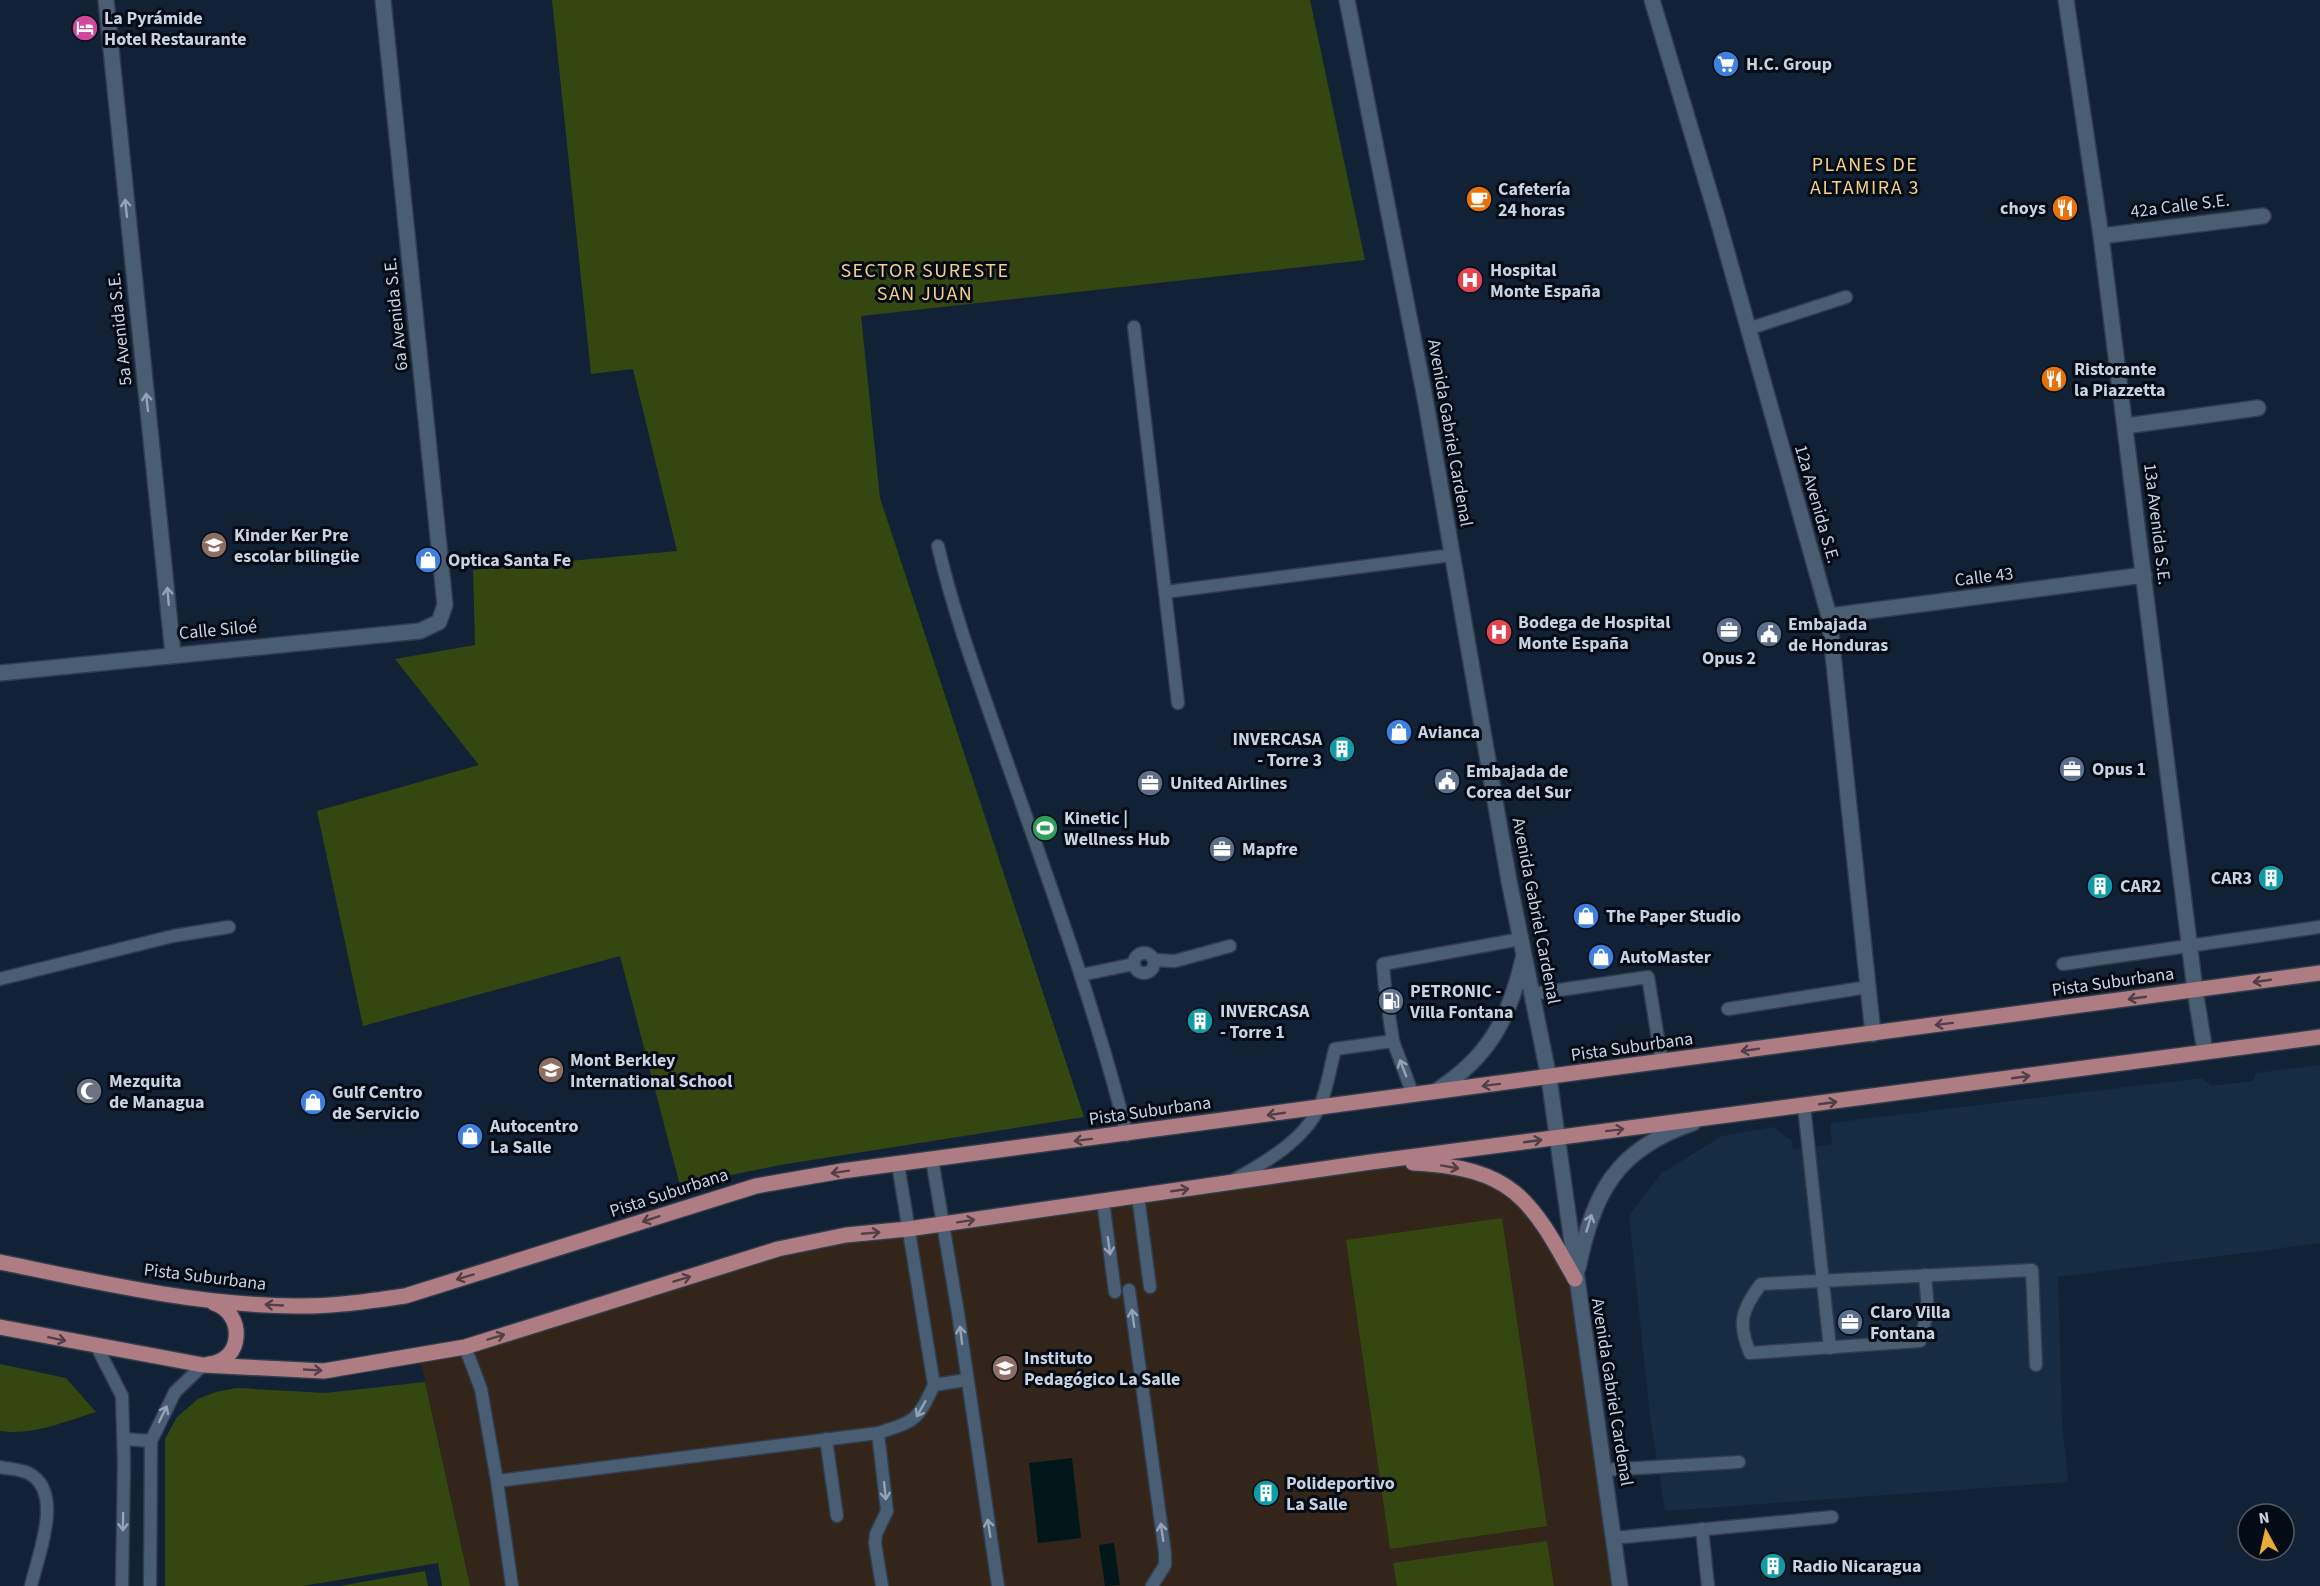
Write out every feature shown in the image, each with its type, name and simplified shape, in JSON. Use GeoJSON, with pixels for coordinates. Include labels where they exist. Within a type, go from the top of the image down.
{"type":"FeatureCollection","features":[{"type":"Feature","properties":{"kind":"main road","name":"Pista Suburbana"},"geometry":{"type":"LineString","coordinates":[[0,1262],[208,1301],[297,1306],[365,1302],[405,1296],[756,1186],[898,1164],[2320,973]]}},
{"type":"Feature","properties":{"kind":"main road"},"geometry":{"type":"LineString","coordinates":[[0,1327],[97,1347],[203,1365],[324,1371],[465,1347],[778,1249],[846,1235],[908,1229],[1371,1162],[2320,1037]]}},
{"type":"Feature","properties":{"kind":"main road"},"geometry":{"type":"LineString","coordinates":[[1371,1162],[1442,1166],[1473,1172],[1502,1183],[1527,1202],[1538,1214],[1575,1280]]}},
{"type":"Feature","properties":{"kind":"main road"},"geometry":{"type":"LineString","coordinates":[[203,1365],[214,1364],[231,1351],[237,1330],[229,1311],[208,1301]]}},
{"type":"Feature","properties":{"kind":"street","name":"5a Avenida S.E."},"geometry":{"type":"LineString","coordinates":[[106,0],[173,654]]}},
{"type":"Feature","properties":{"kind":"street","name":"6a Avenida S.E."},"geometry":{"type":"LineString","coordinates":[[383,0],[446,605],[439,622]]}},
{"type":"Feature","properties":{"kind":"street","name":"Avenida Gabriel Cardenal"},"geometry":{"type":"LineString","coordinates":[[1347,0],[1425,398],[1522,946],[1549,1078],[1575,1280],[1605,1470],[1620,1586]]}},
{"type":"Feature","properties":{"kind":"street","name":"12a Avenida S.E."},"geometry":{"type":"LineString","coordinates":[[1652,0],[1829,616],[1873,1034]]}},
{"type":"Feature","properties":{"kind":"street","name":"13a Avenida S.E."},"geometry":{"type":"LineString","coordinates":[[2066,0],[2101,236],[2189,946],[2205,1053]]}},
{"type":"Feature","properties":{"kind":"street","name":"42a Calle S.E."},"geometry":{"type":"LineString","coordinates":[[2101,236],[2264,216]]}},
{"type":"Feature","properties":{"kind":"street"},"geometry":{"type":"LineString","coordinates":[[2125,426],[2258,408]]}},
{"type":"Feature","properties":{"kind":"street","name":"Calle 43"},"geometry":{"type":"LineString","coordinates":[[1829,616],[2144,575]]}},
{"type":"Feature","properties":{"kind":"street","name":"Calle Siloé"},"geometry":{"type":"LineString","coordinates":[[0,673],[420,631],[439,622]]}},
{"type":"Feature","properties":{"kind":"street"},"geometry":{"type":"LineString","coordinates":[[1436,1091],[1474,1063],[1493,1039],[1514,995],[1522,946]]}},
{"type":"Feature","properties":{"kind":"street"},"geometry":{"type":"LineString","coordinates":[[1575,1280],[1592,1212],[1602,1190],[1620,1165],[1654,1139],[1707,1118]]}},
{"type":"Feature","properties":{"kind":"lane"},"geometry":{"type":"LineString","coordinates":[[1748,328],[1846,297]]}},
{"type":"Feature","properties":{"kind":"lane"},"geometry":{"type":"LineString","coordinates":[[1134,327],[1178,703]]}},
{"type":"Feature","properties":{"kind":"lane"},"geometry":{"type":"LineString","coordinates":[[938,546],[951,602],[970,662],[1081,975],[1127,1135]]}},
{"type":"Feature","properties":{"kind":"lane"},"geometry":{"type":"LineString","coordinates":[[1165,592],[1452,555]]}},
{"type":"Feature","properties":{"kind":"lane"},"geometry":{"type":"LineString","coordinates":[[0,979],[173,936],[229,927]]}},
{"type":"Feature","properties":{"kind":"lane"},"geometry":{"type":"LineString","coordinates":[[2063,964],[2320,927]]}},
{"type":"Feature","properties":{"kind":"lane"},"geometry":{"type":"LineString","coordinates":[[1081,975],[1134,964],[1135,958],[1140,953],[1147,953],[1154,960],[1174,961],[1230,946]]}},
{"type":"Feature","properties":{"kind":"lane"},"geometry":{"type":"LineString","coordinates":[[1385,988],[1383,964],[1522,946]]}},
{"type":"Feature","properties":{"kind":"lane"},"geometry":{"type":"LineString","coordinates":[[1532,994],[1648,977],[1662,1063]]}},
{"type":"Feature","properties":{"kind":"lane"},"geometry":{"type":"LineString","coordinates":[[1728,1009],[1868,987]]}},
{"type":"Feature","properties":{"kind":"lane"},"geometry":{"type":"LineString","coordinates":[[1389,1015],[1392,1041],[1413,1095]]}},
{"type":"Feature","properties":{"kind":"lane"},"geometry":{"type":"LineString","coordinates":[[1230,1182],[1263,1163],[1306,1129],[1319,1108],[1335,1049],[1392,1041]]}},
{"type":"Feature","properties":{"kind":"lane"},"geometry":{"type":"LineString","coordinates":[[1804,1106],[1830,1348]]}},
{"type":"Feature","properties":{"kind":"lane"},"geometry":{"type":"LineString","coordinates":[[932,1160],[998,1586]]}},
{"type":"Feature","properties":{"kind":"lane"},"geometry":{"type":"LineString","coordinates":[[497,1481],[878,1433],[915,1420],[934,1385],[898,1164]]}},
{"type":"Feature","properties":{"kind":"lane"},"geometry":{"type":"LineString","coordinates":[[1138,1196],[1150,1287]]}},
{"type":"Feature","properties":{"kind":"lane"},"geometry":{"type":"LineString","coordinates":[[1103,1201],[1115,1292]]}},
{"type":"Feature","properties":{"kind":"lane"},"geometry":{"type":"LineString","coordinates":[[1925,1275],[1928,1310],[1920,1341],[1750,1353],[1742,1335],[1744,1305],[1761,1284],[1823,1280],[1925,1275],[2032,1270],[2036,1365]]}},
{"type":"Feature","properties":{"kind":"lane"},"geometry":{"type":"LineString","coordinates":[[1129,1290],[1165,1553],[1165,1565],[1152,1586]]}},
{"type":"Feature","properties":{"kind":"lane"},"geometry":{"type":"LineString","coordinates":[[97,1347],[122,1396],[124,1439],[122,1586]]}},
{"type":"Feature","properties":{"kind":"lane"},"geometry":{"type":"LineString","coordinates":[[465,1347],[481,1389],[512,1586]]}},
{"type":"Feature","properties":{"kind":"lane"},"geometry":{"type":"LineString","coordinates":[[150,1586],[151,1441],[175,1392],[203,1365]]}},
{"type":"Feature","properties":{"kind":"lane"},"geometry":{"type":"LineString","coordinates":[[934,1385],[966,1380]]}},
{"type":"Feature","properties":{"kind":"lane"},"geometry":{"type":"LineString","coordinates":[[878,1433],[887,1510],[876,1534],[875,1543],[882,1586]]}},
{"type":"Feature","properties":{"kind":"lane"},"geometry":{"type":"LineString","coordinates":[[124,1439],[151,1441]]}},
{"type":"Feature","properties":{"kind":"lane"},"geometry":{"type":"LineString","coordinates":[[826,1439],[837,1516]]}},
{"type":"Feature","properties":{"kind":"lane"},"geometry":{"type":"LineString","coordinates":[[1605,1470],[1739,1462]]}},
{"type":"Feature","properties":{"kind":"lane"},"geometry":{"type":"LineString","coordinates":[[0,1467],[28,1473],[46,1489],[48,1509],[31,1586]]}},
{"type":"Feature","properties":{"kind":"lane"},"geometry":{"type":"LineString","coordinates":[[1613,1538],[1832,1517]]}},
{"type":"Feature","properties":{"kind":"lane"},"geometry":{"type":"LineString","coordinates":[[1702,1529],[1708,1586]]}},
{"type":"Feature","properties":{"kind":"shaded area","name":"Claro Villa Fontana"},"geometry":{"type":"Polygon","coordinates":[[[2320,1065],[2320,1243],[2058,1277],[2062,1420],[2068,1482],[1665,1511],[1650,1416],[1629,1215],[1662,1173],[1722,1136],[1773,1127],[1792,1141],[1793,1150],[1832,1144],[1830,1123],[2202,1078],[2211,1086],[2253,1081],[2256,1073],[2320,1065]]]}},
{"type":"Feature","properties":{"kind":"shaded area","name":"Instituto Pedagógico La Salle"},"geometry":{"type":"Polygon","coordinates":[[[1371,1162],[1432,1164],[1514,1191],[1575,1279],[1620,1586],[470,1586],[419,1354],[778,1249],[1371,1162]]]}},
{"type":"Feature","properties":{"kind":"shaded area"},"geometry":{"type":"Polygon","coordinates":[[[1072,1458],[1081,1538],[1038,1543],[1029,1463],[1072,1458]]]}},
{"type":"Feature","properties":{"kind":"shaded area"},"geometry":{"type":"Polygon","coordinates":[[[1114,1543],[1120,1585],[1105,1586],[1099,1545],[1114,1543]]]}},
{"type":"Feature","properties":{"kind":"green space"},"geometry":{"type":"Polygon","coordinates":[[[552,0],[1310,0],[1365,260],[861,316],[880,498],[1084,1117],[780,1165],[721,1177],[681,1189],[620,956],[363,1026],[317,811],[479,765],[395,659],[475,645],[473,570],[677,551],[633,369],[591,374],[552,0]]]}},
{"type":"Feature","properties":{"kind":"green space"},"geometry":{"type":"Polygon","coordinates":[[[1502,1218],[1547,1526],[1390,1549],[1346,1240],[1502,1218]]]}},
{"type":"Feature","properties":{"kind":"green space"},"geometry":{"type":"Polygon","coordinates":[[[0,1364],[66,1378],[96,1412],[37,1430],[0,1431],[0,1364]]]}},
{"type":"Feature","properties":{"kind":"green space"},"geometry":{"type":"Polygon","coordinates":[[[425,1382],[470,1586],[442,1586],[438,1563],[303,1586],[165,1586],[165,1439],[177,1417],[198,1399],[216,1392],[237,1388],[325,1393],[425,1382]]]}},
{"type":"Feature","properties":{"kind":"green space"},"geometry":{"type":"Polygon","coordinates":[[[1547,1541],[1554,1586],[1397,1586],[1393,1563],[1547,1541]]]}},
{"type":"Feature","properties":{"kind":"green space"},"geometry":{"type":"Polygon","coordinates":[[[425,1571],[428,1586],[339,1586],[425,1571]]]}},
{"type":"Feature","properties":{"kind":"place","name":"La Pyrámide Hotel Restaurante"},"geometry":{"type":"Point","coordinates":[85,28]}},
{"type":"Feature","properties":{"kind":"place","name":"H.C. Group"},"geometry":{"type":"Point","coordinates":[1726,64]}},
{"type":"Feature","properties":{"kind":"place","name":"Cafetería 24 horas"},"geometry":{"type":"Point","coordinates":[1479,199]}},
{"type":"Feature","properties":{"kind":"place","name":"choys"},"geometry":{"type":"Point","coordinates":[2065,208]}},
{"type":"Feature","properties":{"kind":"place","name":"Hospital Monte España"},"geometry":{"type":"Point","coordinates":[1470,280]}},
{"type":"Feature","properties":{"kind":"place","name":"Ristorante la Piazzetta"},"geometry":{"type":"Point","coordinates":[2054,379]}},
{"type":"Feature","properties":{"kind":"place","name":"Kinder Ker Pre escolar bilingüe"},"geometry":{"type":"Point","coordinates":[214,545]}},
{"type":"Feature","properties":{"kind":"place","name":"Optica Santa Fe"},"geometry":{"type":"Point","coordinates":[428,560]}},
{"type":"Feature","properties":{"kind":"place","name":"Opus 2"},"geometry":{"type":"Point","coordinates":[1729,630]}},
{"type":"Feature","properties":{"kind":"place","name":"Bodega de Hospital Monte España"},"geometry":{"type":"Point","coordinates":[1499,632]}},
{"type":"Feature","properties":{"kind":"place","name":"Embajada de Honduras"},"geometry":{"type":"Point","coordinates":[1769,634]}},
{"type":"Feature","properties":{"kind":"place","name":"Avianca"},"geometry":{"type":"Point","coordinates":[1399,732]}},
{"type":"Feature","properties":{"kind":"place","name":"INVERCASA - Torre 3"},"geometry":{"type":"Point","coordinates":[1342,749]}},
{"type":"Feature","properties":{"kind":"place","name":"Opus 1"},"geometry":{"type":"Point","coordinates":[2072,769]}},
{"type":"Feature","properties":{"kind":"place","name":"Embajada de Corea del Sur"},"geometry":{"type":"Point","coordinates":[1447,781]}},
{"type":"Feature","properties":{"kind":"place","name":"United Airlines"},"geometry":{"type":"Point","coordinates":[1150,783]}},
{"type":"Feature","properties":{"kind":"place","name":"Kinetic | Wellness Hub"},"geometry":{"type":"Point","coordinates":[1045,828]}},
{"type":"Feature","properties":{"kind":"place","name":"Mapfre"},"geometry":{"type":"Point","coordinates":[1222,849]}},
{"type":"Feature","properties":{"kind":"place","name":"CAR3"},"geometry":{"type":"Point","coordinates":[2271,878]}},
{"type":"Feature","properties":{"kind":"place","name":"CAR2"},"geometry":{"type":"Point","coordinates":[2100,886]}},
{"type":"Feature","properties":{"kind":"place","name":"The Paper Studio"},"geometry":{"type":"Point","coordinates":[1586,916]}},
{"type":"Feature","properties":{"kind":"place","name":"AutoMaster"},"geometry":{"type":"Point","coordinates":[1601,957]}},
{"type":"Feature","properties":{"kind":"place","name":"PETRONIC - Villa Fontana"},"geometry":{"type":"Point","coordinates":[1391,1001]}},
{"type":"Feature","properties":{"kind":"place","name":"INVERCASA - Torre 1"},"geometry":{"type":"Point","coordinates":[1200,1021]}},
{"type":"Feature","properties":{"kind":"place","name":"Mont Berkley International School"},"geometry":{"type":"Point","coordinates":[551,1070]}},
{"type":"Feature","properties":{"kind":"place","name":"Mezquita de Managua"},"geometry":{"type":"Point","coordinates":[89,1091]}},
{"type":"Feature","properties":{"kind":"place","name":"Gulf Centro de Servicio"},"geometry":{"type":"Point","coordinates":[313,1102]}},
{"type":"Feature","properties":{"kind":"place","name":"Autocentro La Salle"},"geometry":{"type":"Point","coordinates":[470,1136]}},
{"type":"Feature","properties":{"kind":"place","name":"Claro Villa Fontana"},"geometry":{"type":"Point","coordinates":[1850,1322]}},
{"type":"Feature","properties":{"kind":"place","name":"Instituto Pedagógico La Salle"},"geometry":{"type":"Point","coordinates":[1005,1368]}},
{"type":"Feature","properties":{"kind":"place","name":"Polideportivo La Salle"},"geometry":{"type":"Point","coordinates":[1266,1493]}},
{"type":"Feature","properties":{"kind":"place","name":"Radio Nicaragua"},"geometry":{"type":"Point","coordinates":[1773,1566]}},
{"type":"Feature","properties":{"kind":"district","name":"PLANES DE ALTAMIRA 3"},"geometry":{"type":"Point","coordinates":[1865,176]}},
{"type":"Feature","properties":{"kind":"district","name":"SECTOR SURESTE SAN JUAN"},"geometry":{"type":"Point","coordinates":[925,282]}}]}
